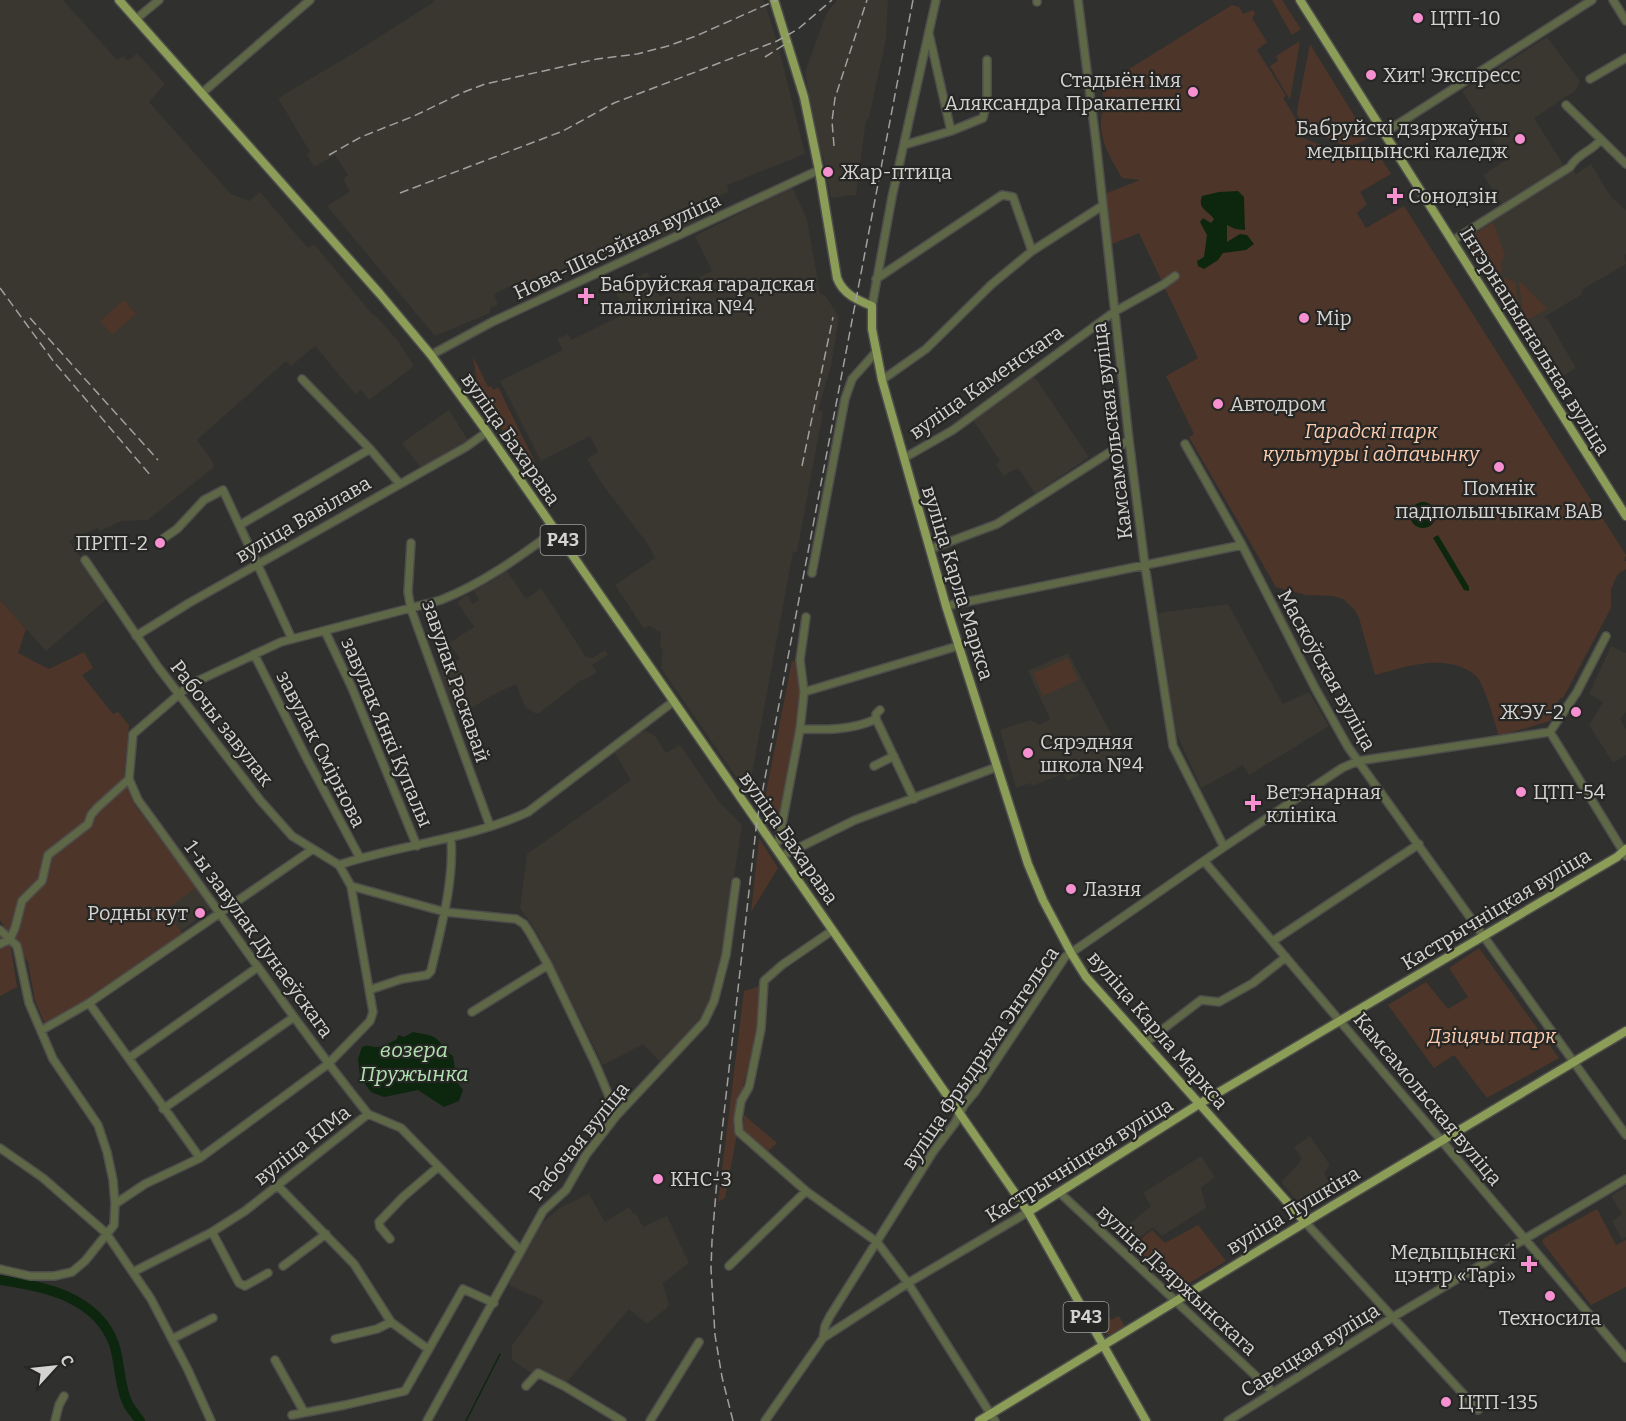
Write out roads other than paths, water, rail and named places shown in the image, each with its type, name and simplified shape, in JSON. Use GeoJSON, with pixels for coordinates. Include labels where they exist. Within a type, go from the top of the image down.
{"type":"FeatureCollection","features":[{"type":"Feature","properties":{"kind":"main road","name":"вуліца Бахарава"},"geometry":{"type":"LineString","coordinates":[[119,0],[380,294],[431,355],[487,432],[1028,1212],[1146,1421]]}},
{"type":"Feature","properties":{"kind":"main road"},"geometry":{"type":"LineString","coordinates":[[774,0],[804,97],[837,278],[841,287],[849,295],[872,306]]}},
{"type":"Feature","properties":{"kind":"main road","name":"Інтэрнацыянальная вуліца"},"geometry":{"type":"LineString","coordinates":[[1300,0],[1626,516]]}},
{"type":"Feature","properties":{"kind":"main road","name":"вуліца Карла Маркса"},"geometry":{"type":"LineString","coordinates":[[872,306],[872,329],[882,380],[946,606],[1028,864],[1043,900],[1086,977],[1305,1222]]}},
{"type":"Feature","properties":{"kind":"main road","name":"Кастрычніцкая вуліца"},"geometry":{"type":"LineString","coordinates":[[1028,1212],[1199,1104],[1625,852]]}},
{"type":"Feature","properties":{"kind":"main road","name":"вуліца Пушкіна"},"geometry":{"type":"LineString","coordinates":[[979,1421],[993,1417],[1102,1346],[1305,1222],[1626,1031]]}},
{"type":"Feature","properties":{"kind":"street"},"geometry":{"type":"LineString","coordinates":[[136,19],[159,0]]}},
{"type":"Feature","properties":{"kind":"street"},"geometry":{"type":"LineString","coordinates":[[202,93],[310,0]]}},
{"type":"Feature","properties":{"kind":"street","name":"вуліца Карла Маркса"},"geometry":{"type":"LineString","coordinates":[[872,306],[936,0]]}},
{"type":"Feature","properties":{"kind":"street","name":"Камсамольская вуліца"},"geometry":{"type":"LineString","coordinates":[[1078,0],[1145,566],[1173,746],[1224,846]]}},
{"type":"Feature","properties":{"kind":"street"},"geometry":{"type":"LineString","coordinates":[[1384,133],[1592,0]]}},
{"type":"Feature","properties":{"kind":"street"},"geometry":{"type":"LineString","coordinates":[[1613,0],[1626,21]]}},
{"type":"Feature","properties":{"kind":"street"},"geometry":{"type":"LineString","coordinates":[[929,32],[951,132]]}},
{"type":"Feature","properties":{"kind":"street"},"geometry":{"type":"LineString","coordinates":[[1590,79],[1626,58]]}},
{"type":"Feature","properties":{"kind":"street"},"geometry":{"type":"LineString","coordinates":[[904,145],[951,132],[983,117],[987,100],[987,60]]}},
{"type":"Feature","properties":{"kind":"street"},"geometry":{"type":"LineString","coordinates":[[1566,105],[1626,164]]}},
{"type":"Feature","properties":{"kind":"street"},"geometry":{"type":"LineString","coordinates":[[1452,241],[1570,167],[1576,157],[1596,145],[1601,139]]}},
{"type":"Feature","properties":{"kind":"street","name":"Нова-Шасэйная вуліца"},"geometry":{"type":"LineString","coordinates":[[431,355],[492,322],[819,170]]}},
{"type":"Feature","properties":{"kind":"street"},"geometry":{"type":"LineString","coordinates":[[876,279],[1002,195],[1013,197],[1032,250]]}},
{"type":"Feature","properties":{"kind":"street"},"geometry":{"type":"LineString","coordinates":[[882,380],[926,349],[992,284],[1032,250],[1102,206]]}},
{"type":"Feature","properties":{"kind":"street","name":"вуліца Каменскага"},"geometry":{"type":"LineString","coordinates":[[904,458],[953,430],[1114,312],[1164,285],[1175,276]]}},
{"type":"Feature","properties":{"kind":"street"},"geometry":{"type":"LineString","coordinates":[[812,573],[845,399],[852,379],[876,352]]}},
{"type":"Feature","properties":{"kind":"street"},"geometry":{"type":"LineString","coordinates":[[302,379],[370,449],[399,483]]}},
{"type":"Feature","properties":{"kind":"street","name":"вуліца Вавілава"},"geometry":{"type":"LineString","coordinates":[[136,636],[189,603],[466,447],[487,432]]}},
{"type":"Feature","properties":{"kind":"street"},"geometry":{"type":"LineString","coordinates":[[930,549],[997,524],[1129,440]]}},
{"type":"Feature","properties":{"kind":"street","name":"Маскоўская вуліца"},"geometry":{"type":"LineString","coordinates":[[1185,444],[1242,545],[1325,708],[1358,761],[1626,1135]]}},
{"type":"Feature","properties":{"kind":"street"},"geometry":{"type":"LineString","coordinates":[[240,525],[370,449]]}},
{"type":"Feature","properties":{"kind":"street"},"geometry":{"type":"LineString","coordinates":[[164,538],[177,529],[204,500],[223,490],[292,639]]}},
{"type":"Feature","properties":{"kind":"street"},"geometry":{"type":"LineString","coordinates":[[0,944],[10,939],[22,901],[42,880],[48,855],[88,824],[97,808],[129,779],[133,734],[190,684],[292,639],[411,609],[466,590],[498,572],[556,530]]}},
{"type":"Feature","properties":{"kind":"street","name":"завулак Раскавай"},"geometry":{"type":"LineString","coordinates":[[411,543],[408,592],[411,609],[490,826]]}},
{"type":"Feature","properties":{"kind":"street"},"geometry":{"type":"LineString","coordinates":[[946,606],[1242,545]]}},
{"type":"Feature","properties":{"kind":"street","name":"Рабочы завулак"},"geometry":{"type":"LineString","coordinates":[[85,560],[136,636],[275,818],[292,836],[339,865],[351,886],[373,1012],[370,1021],[328,1065],[200,1158],[145,1184],[115,1204]]}},
{"type":"Feature","properties":{"kind":"street"},"geometry":{"type":"LineString","coordinates":[[774,844],[779,840],[800,729],[804,692],[800,660],[806,617]]}},
{"type":"Feature","properties":{"kind":"street","name":"завулак Янкі Купалы"},"geometry":{"type":"LineString","coordinates":[[326,631],[417,846]]}},
{"type":"Feature","properties":{"kind":"street"},"geometry":{"type":"LineString","coordinates":[[1606,636],[1577,692],[1550,732],[1625,852]]}},
{"type":"Feature","properties":{"kind":"street"},"geometry":{"type":"LineString","coordinates":[[804,692],[958,645]]}},
{"type":"Feature","properties":{"kind":"street","name":"завулак Смірнова"},"geometry":{"type":"LineString","coordinates":[[254,654],[360,858]]}},
{"type":"Feature","properties":{"kind":"street"},"geometry":{"type":"LineString","coordinates":[[339,865],[360,858],[451,838],[509,821],[543,802],[674,701]]}},
{"type":"Feature","properties":{"kind":"street"},"geometry":{"type":"LineString","coordinates":[[880,710],[876,714],[876,719],[914,799]]}},
{"type":"Feature","properties":{"kind":"street"},"geometry":{"type":"LineString","coordinates":[[800,729],[819,730],[862,725],[876,719]]}},
{"type":"Feature","properties":{"kind":"street","name":"вуліца Фрыдрыха Энгельса"},"geometry":{"type":"LineString","coordinates":[[823,1338],[830,1316],[937,1146],[960,1116],[964,1105],[1065,957],[1224,846],[1342,768],[1358,761],[1550,732]]}},
{"type":"Feature","properties":{"kind":"street"},"geometry":{"type":"LineString","coordinates":[[874,766],[894,756]]}},
{"type":"Feature","properties":{"kind":"street"},"geometry":{"type":"LineString","coordinates":[[782,856],[855,820],[998,767]]}},
{"type":"Feature","properties":{"kind":"street","name":"1-ы завулак Дунаеўскага"},"geometry":{"type":"LineString","coordinates":[[129,779],[138,800],[222,914],[328,1065],[368,1114]]}},
{"type":"Feature","properties":{"kind":"street"},"geometry":{"type":"LineString","coordinates":[[369,990],[402,979],[427,975],[431,971],[445,912],[452,860],[451,838]]}},
{"type":"Feature","properties":{"kind":"street"},"geometry":{"type":"LineString","coordinates":[[1273,941],[1419,844]]}},
{"type":"Feature","properties":{"kind":"street"},"geometry":{"type":"LineString","coordinates":[[42,1030],[89,1003],[222,914],[313,849]]}},
{"type":"Feature","properties":{"kind":"street","name":"Камсамольская вуліца"},"geometry":{"type":"LineString","coordinates":[[1204,861],[1626,1358]]}},
{"type":"Feature","properties":{"kind":"street","name":"Рабочая вуліца"},"geometry":{"type":"LineString","coordinates":[[427,1421],[543,1211],[566,1190],[585,1155],[616,1115],[704,1022],[714,1001],[726,955],[736,882]]}},
{"type":"Feature","properties":{"kind":"street"},"geometry":{"type":"LineString","coordinates":[[351,886],[445,912],[516,920],[524,924],[548,965],[595,1064],[616,1115]]}},
{"type":"Feature","properties":{"kind":"street"},"geometry":{"type":"LineString","coordinates":[[0,930],[17,946],[29,1003],[53,1059],[98,1125],[107,1152],[115,1204],[114,1225],[85,1261],[72,1272],[54,1276],[30,1276],[0,1269]]}},
{"type":"Feature","properties":{"kind":"street","name":"вуліца Бахарава"},"geometry":{"type":"LineString","coordinates":[[806,1191],[739,1132],[738,1119],[741,1101],[749,1087],[762,1029],[764,981],[782,964],[833,930]]}},
{"type":"Feature","properties":{"kind":"street"},"geometry":{"type":"LineString","coordinates":[[1145,1043],[1201,999],[1219,1002],[1253,983],[1286,957]]}},
{"type":"Feature","properties":{"kind":"street"},"geometry":{"type":"LineString","coordinates":[[472,1012],[548,965]]}},
{"type":"Feature","properties":{"kind":"street"},"geometry":{"type":"LineString","coordinates":[[129,1058],[258,967]]}},
{"type":"Feature","properties":{"kind":"street"},"geometry":{"type":"LineString","coordinates":[[89,1003],[200,1158]]}},
{"type":"Feature","properties":{"kind":"street"},"geometry":{"type":"LineString","coordinates":[[163,1109],[294,1017]]}},
{"type":"Feature","properties":{"kind":"street","name":"вуліца КІМа"},"geometry":{"type":"LineString","coordinates":[[134,1272],[212,1232],[278,1186],[368,1114],[401,1128],[521,1251]]}},
{"type":"Feature","properties":{"kind":"street"},"geometry":{"type":"LineString","coordinates":[[0,1148],[43,1178],[106,1233],[134,1272],[172,1339],[211,1421]]}},
{"type":"Feature","properties":{"kind":"street"},"geometry":{"type":"LineString","coordinates":[[390,1239],[380,1227],[379,1222],[403,1197],[438,1167]]}},
{"type":"Feature","properties":{"kind":"street","name":"Савецкая вуліца"},"geometry":{"type":"LineString","coordinates":[[1228,1421],[1394,1317],[1626,1179]]}},
{"type":"Feature","properties":{"kind":"street"},"geometry":{"type":"LineString","coordinates":[[278,1186],[354,1264],[392,1322],[428,1348]]}},
{"type":"Feature","properties":{"kind":"street"},"geometry":{"type":"LineString","coordinates":[[729,1266],[806,1191],[878,1242],[908,1283],[993,1417]]}},
{"type":"Feature","properties":{"kind":"street","name":"вуліца Дзяржынскага"},"geometry":{"type":"LineString","coordinates":[[1060,1193],[1273,1392]]}},
{"type":"Feature","properties":{"kind":"street","name":"Кастрычніцкая вуліца"},"geometry":{"type":"LineString","coordinates":[[765,1421],[823,1338],[908,1283],[1028,1212]]}},
{"type":"Feature","properties":{"kind":"street","name":"вуліца Карла Маркса"},"geometry":{"type":"LineString","coordinates":[[1305,1222],[1478,1410]]}},
{"type":"Feature","properties":{"kind":"street"},"geometry":{"type":"LineString","coordinates":[[212,1232],[239,1283],[245,1286],[268,1273]]}},
{"type":"Feature","properties":{"kind":"street"},"geometry":{"type":"LineString","coordinates":[[283,1266],[326,1234]]}},
{"type":"Feature","properties":{"kind":"street"},"geometry":{"type":"LineString","coordinates":[[292,1414],[405,1390],[463,1289],[494,1303]]}},
{"type":"Feature","properties":{"kind":"street"},"geometry":{"type":"LineString","coordinates":[[172,1339],[213,1318]]}},
{"type":"Feature","properties":{"kind":"street"},"geometry":{"type":"LineString","coordinates":[[335,1340],[376,1329],[392,1322]]}},
{"type":"Feature","properties":{"kind":"street"},"geometry":{"type":"LineString","coordinates":[[650,1421],[699,1342]]}},
{"type":"Feature","properties":{"kind":"street"},"geometry":{"type":"LineString","coordinates":[[275,1360],[304,1412]]}},
{"type":"Feature","properties":{"kind":"street"},"geometry":{"type":"LineString","coordinates":[[526,1386],[538,1373],[622,1421]]}},
{"type":"Feature","properties":{"kind":"street"},"geometry":{"type":"LineString","coordinates":[[55,1421],[64,1395]]}},
{"type":"Feature","properties":{"kind":"water"},"geometry":{"type":"Polygon","coordinates":[[[1238,191],[1244,197],[1245,230],[1227,225],[1227,242],[1240,234],[1247,235],[1254,244],[1246,250],[1223,253],[1218,260],[1204,269],[1198,266],[1197,261],[1204,257],[1207,235],[1200,222],[1203,218],[1211,223],[1214,219],[1202,207],[1202,196],[1238,191]]]}},
{"type":"Feature","properties":{"kind":"water"},"geometry":{"type":"Polygon","coordinates":[[[1423,502],[1432,506],[1436,515],[1432,524],[1423,528],[1414,524],[1410,515],[1414,506],[1423,502]]]}},
{"type":"Feature","properties":{"kind":"water"},"geometry":{"type":"Polygon","coordinates":[[[1438,535],[1469,587],[1469,591],[1464,590],[1433,538],[1438,535]]]}},
{"type":"Feature","properties":{"kind":"water","name":"возера Пружынка"},"geometry":{"type":"Polygon","coordinates":[[[413,1032],[434,1037],[453,1056],[457,1082],[463,1090],[459,1101],[444,1107],[418,1090],[384,1097],[371,1092],[360,1077],[358,1059],[362,1047],[382,1046],[397,1039],[398,1035],[404,1037],[413,1032]]]}},
{"type":"Feature","properties":{"kind":"waterway"},"geometry":{"type":"LineString","coordinates":[[0,1280],[51,1290],[82,1305],[95,1315],[106,1328],[114,1344],[124,1395],[140,1421]]}},
{"type":"Feature","properties":{"kind":"waterway"},"geometry":{"type":"LineString","coordinates":[[466,1421],[500,1354]]}},
{"type":"Feature","properties":{"kind":"railway"},"geometry":{"type":"LineString","coordinates":[[329,155],[361,137],[485,84],[668,46],[777,0]]}},
{"type":"Feature","properties":{"kind":"railway"},"geometry":{"type":"LineString","coordinates":[[400,193],[563,131],[614,103],[777,41],[798,29],[832,0]]}},
{"type":"Feature","properties":{"kind":"railway"},"geometry":{"type":"LineString","coordinates":[[834,146],[832,121],[835,98],[867,0]]}},
{"type":"Feature","properties":{"kind":"railway"},"geometry":{"type":"LineString","coordinates":[[733,1421],[715,1335],[711,1269],[712,1241],[718,1167],[757,820],[913,0]]}},
{"type":"Feature","properties":{"kind":"railway"},"geometry":{"type":"LineString","coordinates":[[765,57],[790,41]]}},
{"type":"Feature","properties":{"kind":"railway"},"geometry":{"type":"LineString","coordinates":[[0,288],[54,362],[151,476]]}},
{"type":"Feature","properties":{"kind":"railway"},"geometry":{"type":"LineString","coordinates":[[802,466],[833,317]]}},
{"type":"Feature","properties":{"kind":"railway"},"geometry":{"type":"LineString","coordinates":[[30,318],[158,460]]}},
{"type":"Feature","properties":{"kind":"place","name":"ЦТП-10"},"geometry":{"type":"Point","coordinates":[1418,18]}},
{"type":"Feature","properties":{"kind":"place","name":"Хит! Экспресс"},"geometry":{"type":"Point","coordinates":[1371,75]}},
{"type":"Feature","properties":{"kind":"place","name":"Стадыён імя Аляксандра Пракапенкі"},"geometry":{"type":"Point","coordinates":[1193,92]}},
{"type":"Feature","properties":{"kind":"place","name":"Бабруйскі дзяржаўны медыцынскі каледж"},"geometry":{"type":"Point","coordinates":[1520,139]}},
{"type":"Feature","properties":{"kind":"place","name":"Жар-птица"},"geometry":{"type":"Point","coordinates":[828,172]}},
{"type":"Feature","properties":{"kind":"place","name":"Сонодзін"},"geometry":{"type":"Point","coordinates":[1395,196]}},
{"type":"Feature","properties":{"kind":"place","name":"Бабруйская гарадская паліклініка №4"},"geometry":{"type":"Point","coordinates":[586,296]}},
{"type":"Feature","properties":{"kind":"place","name":"Мір"},"geometry":{"type":"Point","coordinates":[1304,318]}},
{"type":"Feature","properties":{"kind":"place","name":"Автодром"},"geometry":{"type":"Point","coordinates":[1218,404]}},
{"type":"Feature","properties":{"kind":"place","name":"Помнік падпольшчыкам ВАВ"},"geometry":{"type":"Point","coordinates":[1499,467]}},
{"type":"Feature","properties":{"kind":"place","name":"ПРГП-2"},"geometry":{"type":"Point","coordinates":[160,543]}},
{"type":"Feature","properties":{"kind":"place","name":"ЖЭУ-2"},"geometry":{"type":"Point","coordinates":[1576,712]}},
{"type":"Feature","properties":{"kind":"place","name":"Сярэдняя школа №4"},"geometry":{"type":"Point","coordinates":[1028,753]}},
{"type":"Feature","properties":{"kind":"place","name":"ЦТП-54"},"geometry":{"type":"Point","coordinates":[1521,792]}},
{"type":"Feature","properties":{"kind":"place","name":"Ветэнарная клініка"},"geometry":{"type":"Point","coordinates":[1253,803]}},
{"type":"Feature","properties":{"kind":"place","name":"Лазня"},"geometry":{"type":"Point","coordinates":[1071,889]}},
{"type":"Feature","properties":{"kind":"place","name":"Родны кут"},"geometry":{"type":"Point","coordinates":[200,913]}},
{"type":"Feature","properties":{"kind":"place","name":"КНС-3"},"geometry":{"type":"Point","coordinates":[658,1179]}},
{"type":"Feature","properties":{"kind":"place","name":"Медыцынскі цэнтр «Тарі»"},"geometry":{"type":"Point","coordinates":[1529,1264]}},
{"type":"Feature","properties":{"kind":"place","name":"Техносила"},"geometry":{"type":"Point","coordinates":[1550,1296]}},
{"type":"Feature","properties":{"kind":"place","name":"ЦТП-135"},"geometry":{"type":"Point","coordinates":[1446,1402]}},
{"type":"Feature","properties":{"kind":"park label","name":"Гарадскі парк культуры і адпачынку"},"geometry":{"type":"Point","coordinates":[1371,442]}},
{"type":"Feature","properties":{"kind":"park label","name":"Дзіцячы парк"},"geometry":{"type":"Point","coordinates":[1492,1036]}}]}
